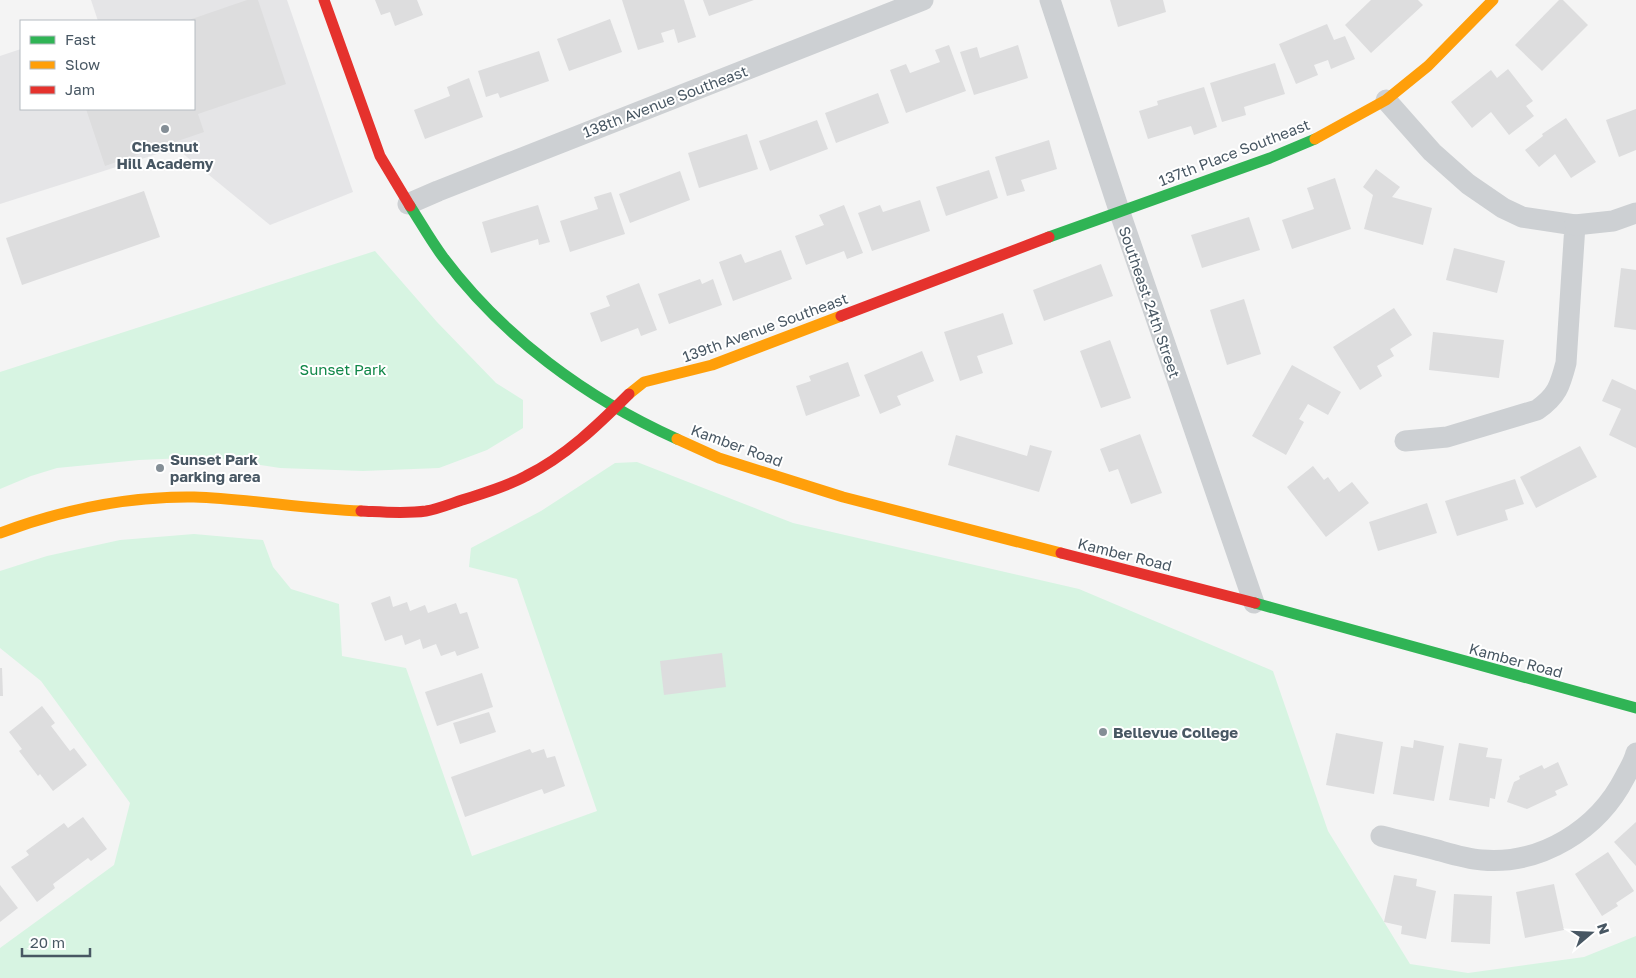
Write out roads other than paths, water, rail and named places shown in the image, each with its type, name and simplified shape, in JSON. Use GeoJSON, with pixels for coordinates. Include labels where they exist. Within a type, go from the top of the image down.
{"type":"FeatureCollection","features":[{"type":"Feature","properties":{"kind":"street","name":"Kamber Road"},"geometry":{"type":"LineString","coordinates":[[324,0],[380,156],[408,204],[443,257],[487,308],[514,335],[568,378],[614,409],[641,424],[719,458],[833,494],[1254,603],[1636,708]]}},
{"type":"Feature","properties":{"kind":"street","name":"138th Avenue Southeast"},"geometry":{"type":"LineString","coordinates":[[408,204],[923,0]]}},
{"type":"Feature","properties":{"kind":"street","name":"Southeast 24th Street"},"geometry":{"type":"LineString","coordinates":[[1050,0],[1119,210],[1254,603]]}},
{"type":"Feature","properties":{"kind":"street","name":"137th Place Southeast"},"geometry":{"type":"LineString","coordinates":[[1119,210],[1286,152],[1344,124],[1386,100],[1428,66],[1493,0]]}},
{"type":"Feature","properties":{"kind":"street"},"geometry":{"type":"LineString","coordinates":[[1386,100],[1432,152],[1468,184],[1502,208],[1522,218],[1575,225],[1613,221],[1636,213]]}},
{"type":"Feature","properties":{"kind":"street","name":"139th Avenue Southeast"},"geometry":{"type":"LineString","coordinates":[[0,533],[28,522],[82,507],[169,498],[220,498],[300,508],[393,514],[428,510],[502,487],[545,466],[579,442],[637,386],[644,382],[712,365],[1119,210]]}},
{"type":"Feature","properties":{"kind":"street"},"geometry":{"type":"LineString","coordinates":[[1405,441],[1447,437],[1537,410],[1549,402],[1557,393],[1566,363],[1575,225]]}},
{"type":"Feature","properties":{"kind":"street"},"geometry":{"type":"LineString","coordinates":[[1381,836],[1481,860],[1506,860],[1542,852],[1570,838],[1602,812],[1620,786],[1636,753]]}},
{"type":"Feature","properties":{"kind":"place","name":"Chestnut Hill Academy"},"geometry":{"type":"Point","coordinates":[165,129]}},
{"type":"Feature","properties":{"kind":"place","name":"Sunset Park parking area"},"geometry":{"type":"Point","coordinates":[160,468]}},
{"type":"Feature","properties":{"kind":"place","name":"Bellevue College"},"geometry":{"type":"Point","coordinates":[1103,732]}},
{"type":"Feature","properties":{"kind":"park label","name":"Sunset Park"},"geometry":{"type":"Point","coordinates":[343,369]}}]}
